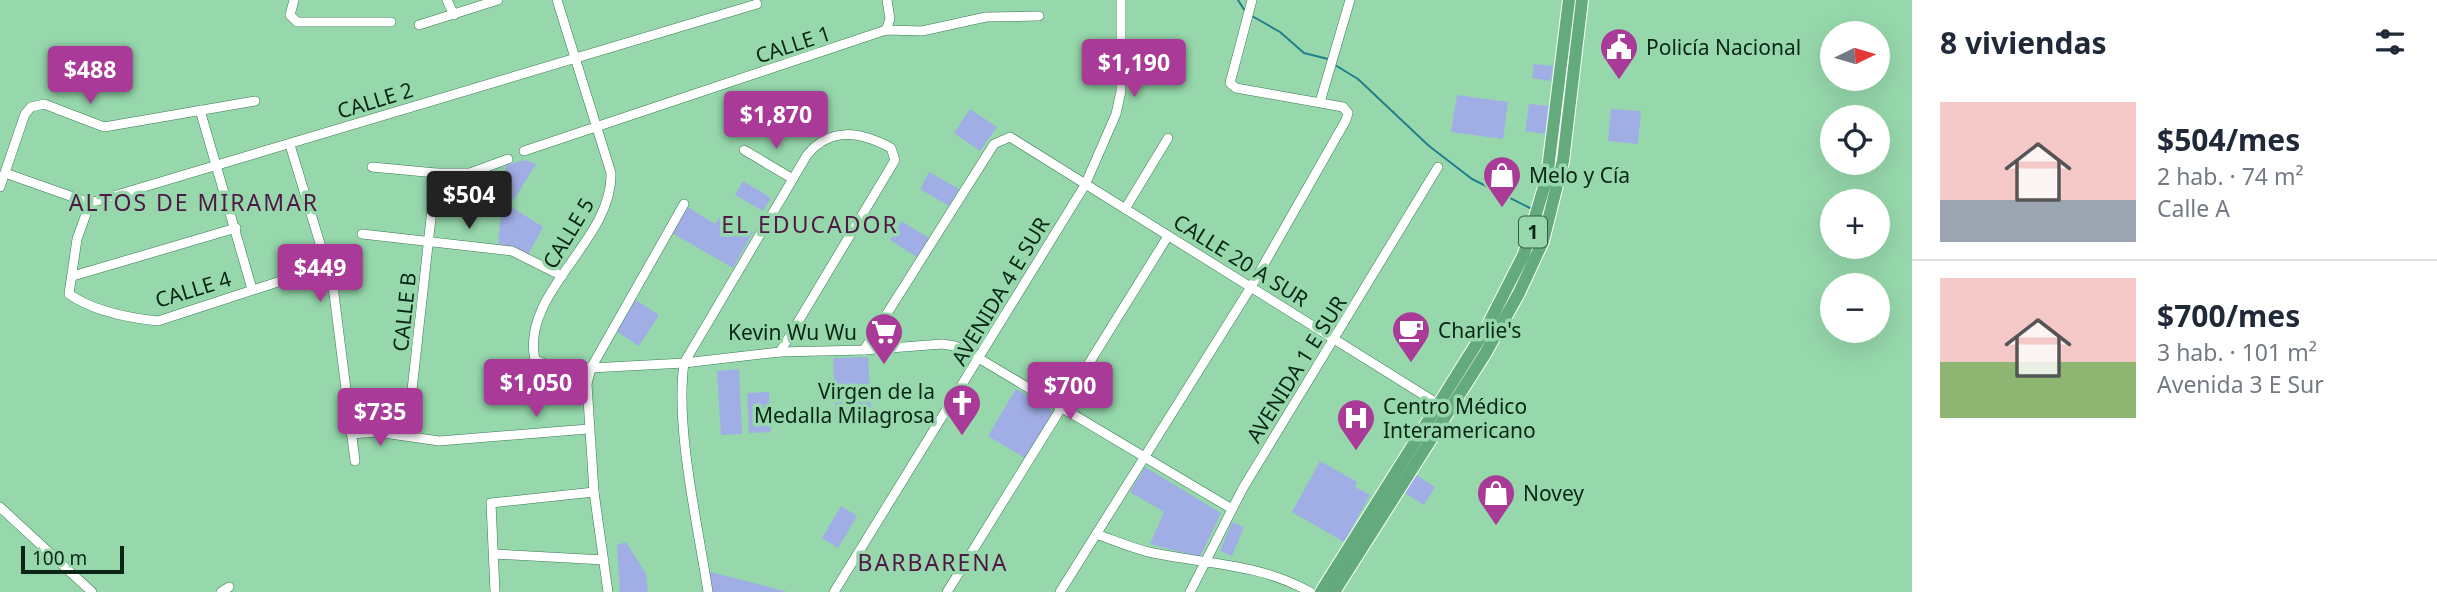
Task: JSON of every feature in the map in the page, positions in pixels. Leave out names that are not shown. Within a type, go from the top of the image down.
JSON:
[{"type":"highway","name":"1","points":[[1334,592],[1487,327],[1519,264],[1536,222],[1551,153],[1569,0]]},
{"type":"highway","name":"1","points":[[1321,592],[1519,293],[1552,212],[1563,161],[1582,0]]},
{"type":"street","points":[[294,0],[290,15],[297,22],[391,22]]},
{"type":"street","points":[[447,0],[454,15]]},
{"type":"street","points":[[419,25],[498,0]]},
{"type":"street","name":"CALLE 5","points":[[557,0],[611,173],[610,194],[602,216],[538,318],[531,343],[535,360],[550,366],[592,368]]},
{"type":"street","points":[[886,30],[890,19],[887,0]]},
{"type":"street","name":"AVENIDA 4 E SUR","points":[[834,592],[1085,185],[1116,114],[1121,91],[1121,0]]},
{"type":"street","points":[[1060,592],[1251,287],[1348,113],[1343,107],[1236,88],[1230,83],[1252,0]]},
{"type":"street","points":[[1320,102],[1350,0]]},
{"type":"street","name":"CALLE 2","points":[[90,203],[218,167],[576,56],[758,4]]},
{"type":"street","name":"CALLE 1","points":[[524,151],[886,30],[922,31],[986,17],[1039,16]]},
{"type":"street","points":[[0,187],[26,114],[37,105],[44,104],[104,127],[255,101]]},
{"type":"street","points":[[200,110],[252,289]]},
{"type":"street","points":[[708,592],[689,469],[682,380],[684,363],[807,155],[827,138],[858,134],[891,148],[895,153],[895,160],[780,352]]},
{"type":"street","name":"CALLE 20 A SUR","points":[[864,350],[994,144],[1004,138],[1016,139],[1085,185],[1443,407]]},
{"type":"street","points":[[1125,209],[1168,138]]},
{"type":"street","points":[[290,145],[333,286],[355,461]]},
{"type":"street","points":[[744,150],[793,178]]},
{"type":"street","points":[[372,167],[470,173],[508,159]]},
{"type":"street","name":"AVENIDA 1 E SUR","points":[[1190,592],[1232,509],[1438,167]]},
{"type":"street","points":[[5,173],[90,203],[77,239],[74,276],[236,228]]},
{"type":"street","name":"CALLE B","points":[[407,435],[436,173]]},
{"type":"street","points":[[608,592],[594,492],[587,384],[592,368],[684,204]]},
{"type":"street","points":[[362,233],[512,251],[562,276]]},
{"type":"street","points":[[947,592],[1168,236]]},
{"type":"street","name":"CALLE 4","points":[[74,276],[69,294],[89,304],[136,318],[158,321],[327,266]]},
{"type":"street","points":[[592,368],[684,363],[780,352],[949,344],[980,359],[1232,509]]},
{"type":"street","points":[[352,434],[407,435],[439,441],[588,429]]},
{"type":"street","points":[[495,592],[491,503],[594,492]]},
{"type":"street","points":[[0,507],[92,592]]},
{"type":"street","points":[[1096,534],[1149,552],[1256,568],[1284,577],[1310,592]]},
{"type":"street","points":[[494,554],[604,560]]},
{"type":"shaded area","points":[[1534,64],[1553,66],[1551,81],[1532,78]]},
{"type":"shaded area","points":[[1457,95],[1508,102],[1503,139],[1451,132]]},
{"type":"shaded area","points":[[1529,104],[1549,106],[1545,134],[1525,131]]},
{"type":"shaded area","points":[[970,109],[997,127],[980,151],[954,133]]},
{"type":"shaded area","points":[[1611,109],[1641,111],[1638,144],[1608,141]]},
{"type":"shaded area","points":[[525,160],[536,164],[510,206],[543,227],[528,255],[498,243],[506,165]]},
{"type":"shaded area","points":[[929,172],[959,189],[949,206],[920,189]]},
{"type":"shaded area","points":[[743,181],[771,198],[763,211],[735,195]]},
{"type":"shaded area","name":"EL EDUCADOR","points":[[686,206],[715,224],[722,214],[753,232],[733,268],[672,233]]},
{"type":"shaded area","points":[[901,221],[929,238],[917,257],[890,240]]},
{"type":"shaded area","points":[[636,300],[659,315],[639,346],[616,331]]},
{"type":"shaded area","points":[[868,357],[872,421],[836,423],[833,358]]},
{"type":"shaded area","points":[[739,369],[742,434],[721,435],[717,371]]},
{"type":"shaded area","points":[[1016,389],[1053,411],[1025,458],[988,436]]},
{"type":"shaded area","points":[[769,392],[771,432],[749,433],[747,393]]},
{"type":"shaded area","points":[[1320,461],[1357,482],[1355,487],[1370,495],[1344,542],[1292,512]]},
{"type":"shaded area","points":[[1145,467],[1221,513],[1200,557],[1150,544],[1164,512],[1130,492]]},
{"type":"shaded area","points":[[1416,475],[1435,487],[1424,505],[1405,493]]},
{"type":"shaded area","points":[[841,506],[857,516],[838,548],[822,538]]},
{"type":"shaded area","points":[[1232,522],[1244,527],[1232,556],[1220,551]]},
{"type":"shaded area","points":[[626,542],[646,574],[648,592],[620,592],[617,545]]},
{"type":"shaded area","points":[[707,571],[788,592],[711,592]]},
{"type":"waterway","points":[[1238,0],[1245,11]]},
{"type":"waterway","points":[[1252,16],[1280,32],[1304,53],[1328,59]]},
{"type":"waterway","points":[[1335,65],[1358,79],[1429,146],[1472,179],[1530,208]]},
{"type":"place","name":"Policía Nacional","points":[[1619,81]]},
{"type":"place","name":"Melo y Cía","points":[[1502,209]]},
{"type":"place","name":"Charlie's","points":[[1411,364]]},
{"type":"place","name":"Kevin Wu Wu","points":[[884,366]]},
{"type":"place","name":"Virgen de la Medalla Milagrosa","points":[[962,437]]},
{"type":"place","name":"Centro Médico Interamericano","points":[[1356,452]]},
{"type":"place","name":"Novey","points":[[1496,527]]},
{"type":"district","name":"ALTOS DE MIRAMAR","points":[[194,202]]},
{"type":"district","name":"EL EDUCADOR","points":[[810,224]]},
{"type":"district","name":"BARBARENA","points":[[933,562]]}]
